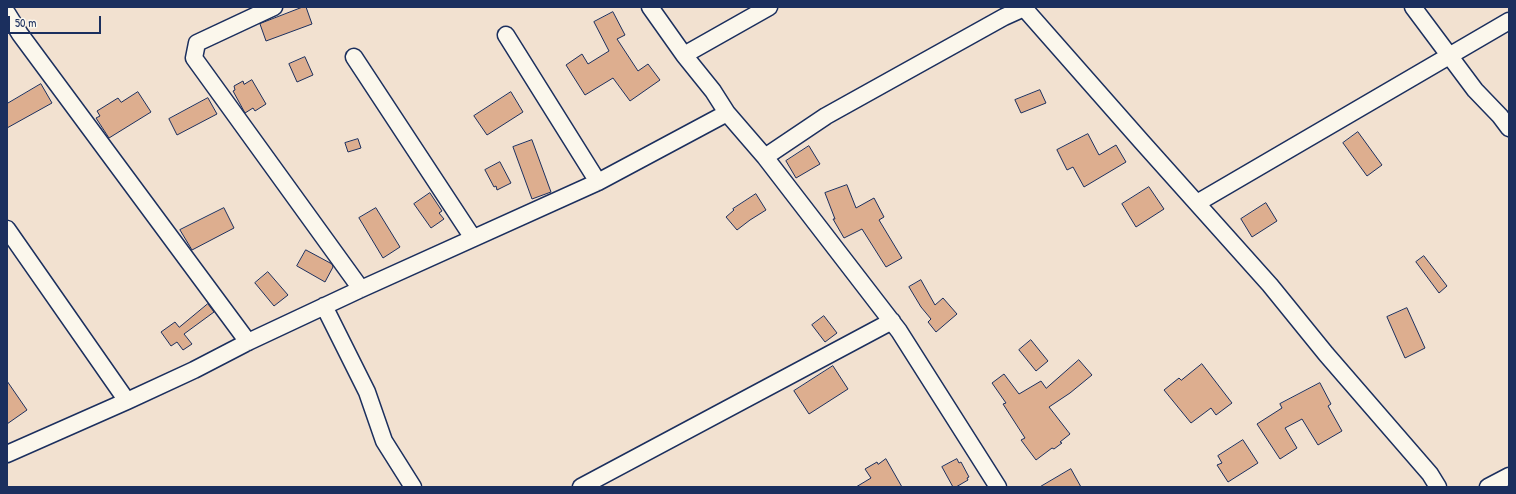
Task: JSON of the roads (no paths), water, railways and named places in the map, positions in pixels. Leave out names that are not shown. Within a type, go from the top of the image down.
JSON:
[{"type":"street","points":[[274,7],[197,43],[194,58],[361,289]]},
{"type":"street","points":[[650,7],[684,55],[714,91],[727,113],[766,157],[892,321],[998,487]]},
{"type":"street","points":[[684,55],[769,7]]},
{"type":"street","points":[[1413,7],[1475,90],[1500,116],[1509,128]]},
{"type":"street","points":[[766,157],[826,116],[1004,17],[1024,8],[1270,285],[1430,474],[1438,487]]},
{"type":"street","points":[[7,14],[25,41],[248,342]]},
{"type":"street","points":[[1197,203],[1509,21]]},
{"type":"street","points":[[506,35],[598,182]]},
{"type":"street","points":[[354,57],[473,238]]},
{"type":"street","points":[[7,454],[127,401],[324,306],[598,182],[727,113]]},
{"type":"street","points":[[7,229],[127,401]]},
{"type":"street","points":[[324,306],[367,392],[384,441],[413,487]]},
{"type":"street","points":[[581,487],[892,321]]},
{"type":"street","points":[[1488,487],[1509,476]]}]
